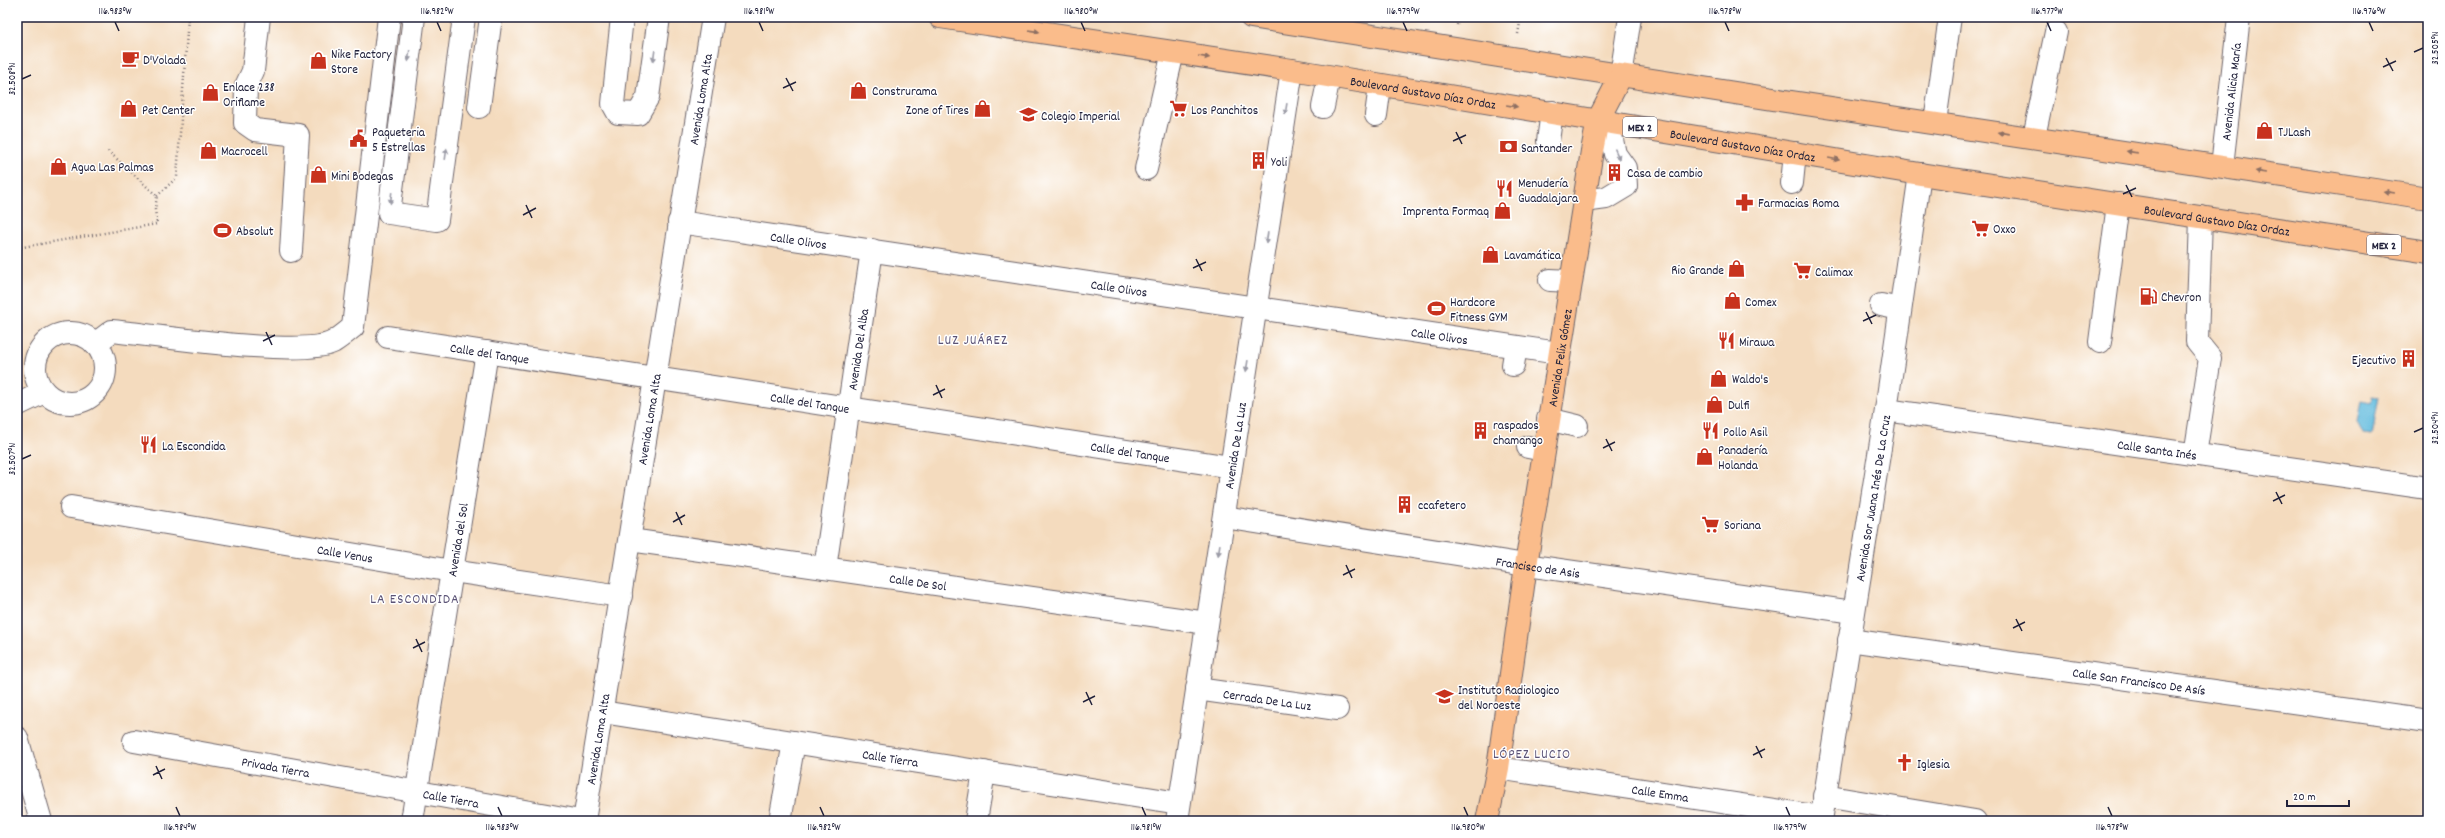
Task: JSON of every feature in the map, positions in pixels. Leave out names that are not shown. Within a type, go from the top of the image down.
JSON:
[{"type":"main road","name":"Boulevard Gustavo Díaz Ordaz","points":[[940,17],[1292,70],[1380,86],[1552,112],[1920,174],[2428,252]]},
{"type":"main road","points":[[1251,17],[1621,76],[1935,122],[2428,198]]},
{"type":"main road","name":"Avenida Felix Gómez","points":[[1487,821],[1498,768],[1526,565],[1536,448],[1548,419],[1584,201],[1603,121],[1621,76]]},
{"type":"street","points":[[259,17],[253,71],[246,86],[244,118],[245,123],[254,130],[298,135],[291,251]]},
{"type":"street","points":[[95,344],[112,331],[267,346],[309,347],[333,342],[353,327],[389,17]]},
{"type":"street","points":[[414,17],[389,213],[437,220],[464,17]]},
{"type":"street","points":[[479,107],[491,17]]},
{"type":"street","points":[[622,17],[613,104],[618,113],[638,114],[648,97],[659,17]]},
{"type":"street","name":"Avenida Loma Alta","points":[[584,821],[630,540],[679,222],[678,190],[713,17]]},
{"type":"street","name":"Avenida Felix Gómez","points":[[1621,76],[1630,17]]},
{"type":"street","points":[[1935,122],[1950,17]]},
{"type":"street","name":"Avenida Alicia María","points":[[2222,166],[2239,17]]},
{"type":"street","points":[[2034,137],[2056,32]]},
{"type":"street","points":[[1146,169],[1173,52]]},
{"type":"street","name":"Avenida De La Luz","points":[[1178,812],[1292,70]]},
{"type":"street","points":[[1323,107],[1329,77]]},
{"type":"street","points":[[1376,115],[1380,86]]},
{"type":"street","points":[[1548,141],[1552,112]]},
{"type":"street","points":[[1584,201],[1606,198],[1626,186],[1625,168],[1616,154],[1603,121]]},
{"type":"street","points":[[1792,183],[1795,153]]},
{"type":"street","name":"Avenida Sor Juana Inés De La Cruz","points":[[1822,811],[1886,410],[1891,307],[1920,174]]},
{"type":"street","points":[[2100,342],[2118,204]]},
{"type":"street","points":[[2195,454],[2210,358],[2197,342],[2201,217]]},
{"type":"street","name":"Calle Olivos","points":[[679,222],[1256,308],[1515,356],[1559,353]]},
{"type":"street","name":"Avenida Del Alba","points":[[825,568],[872,250]]},
{"type":"street","points":[[1550,280],[1571,281]]},
{"type":"street","points":[[69,332],[80,334],[95,344],[104,359],[105,371],[102,383],[95,393],[86,400],[63,403],[52,399],[44,392],[37,383],[34,372],[35,360],[46,341],[57,335],[69,332]]},
{"type":"street","name":"Calle del Tanque","points":[[388,337],[1231,466]]},
{"type":"street","name":"Avenida del Sol","points":[[412,821],[487,352]]},
{"type":"street","points":[[17,405],[44,392]]},
{"type":"street","name":"Calle Santa Inés","points":[[1886,410],[2428,488]]},
{"type":"street","points":[[1548,419],[1577,426]]},
{"type":"street","name":"Calle Venus","points":[[71,506],[452,571],[621,596]]},
{"type":"street","name":"Francisco de Asis","points":[[1224,517],[1526,565],[1853,612]]},
{"type":"street","name":"Calle De Sol","points":[[630,540],[1207,623]]},
{"type":"street","name":"Calle San Francisco De Asís","points":[[1849,640],[2428,721]]},
{"type":"street","name":"Cerrada De La Luz","points":[[1197,689],[1337,709]]},
{"type":"street","name":"Calle Tierra","points":[[602,712],[984,772],[1178,812]]},
{"type":"street","points":[[17,738],[41,821]]},
{"type":"street","name":"Privada Tierra","points":[[134,741],[417,793]]},
{"type":"street","points":[[780,821],[794,742]]},
{"type":"street","name":"Calle Emma","points":[[1498,768],[1822,811],[1975,821]]},
{"type":"street","points":[[976,821],[984,772]]},
{"type":"street","name":"Calle Tierra","points":[[417,793],[580,821]]},
{"type":"path","points":[[17,248],[157,224],[155,210],[157,196],[177,177],[188,17]]},
{"type":"path","points":[[1457,25],[1458,17]]},
{"type":"path","points":[[1518,34],[1521,17]]},
{"type":"path","points":[[107,150],[157,196]]},
{"type":"water","points":[[2372,396],[2379,397],[2372,436],[2363,435],[2357,423],[2361,400],[2371,402]]},
{"type":"place","name":"D'Volada","points":[[130,59]]},
{"type":"place","name":"Nike Factory Store","points":[[318,60]]},
{"type":"place","name":"Construrama","points":[[859,90]]},
{"type":"place","name":"Enlace 238 Oriflame","points":[[210,93]]},
{"type":"place","name":"Pet Center","points":[[129,109]]},
{"type":"place","name":"Zone of Tires","points":[[982,109]]},
{"type":"place","name":"Los Panchitos","points":[[1178,109]]},
{"type":"place","name":"Colegio Imperial","points":[[1028,115]]},
{"type":"place","name":"TJLash","points":[[2265,131]]},
{"type":"place","name":"Paqueteria 5 Estrellas","points":[[359,138]]},
{"type":"place","name":"Santander","points":[[1508,147]]},
{"type":"place","name":"Macrocell","points":[[208,150]]},
{"type":"place","name":"Yoli","points":[[1258,161]]},
{"type":"place","name":"Agua Las Palmas","points":[[58,166]]},
{"type":"place","name":"Casa de cambio","points":[[1614,172]]},
{"type":"place","name":"Mini Bodegas","points":[[318,175]]},
{"type":"place","name":"Menudería Guadalajara","points":[[1505,189]]},
{"type":"place","name":"Farmacias Roma","points":[[1745,202]]},
{"type":"place","name":"Imprenta Formaq","points":[[1502,210]]},
{"type":"place","name":"Oxxo","points":[[1980,228]]},
{"type":"place","name":"Absolut","points":[[223,230]]},
{"type":"place","name":"Lavamática","points":[[1491,254]]},
{"type":"place","name":"Rio Grande","points":[[1737,269]]},
{"type":"place","name":"Calimax","points":[[1802,271]]},
{"type":"place","name":"Chevron","points":[[2148,296]]},
{"type":"place","name":"Comex","points":[[1732,301]]},
{"type":"place","name":"Hardcore Fitness GYM","points":[[1437,308]]},
{"type":"place","name":"Mirawa","points":[[1726,341]]},
{"type":"place","name":"Ejecutivo","points":[[2409,359]]},
{"type":"place","name":"Waldo's","points":[[1719,378]]},
{"type":"place","name":"Dulfi","points":[[1715,404]]},
{"type":"place","name":"raspados chamango","points":[[1480,431]]},
{"type":"place","name":"Pollo Asil","points":[[1710,431]]},
{"type":"place","name":"La Escondida","points":[[149,445]]},
{"type":"place","name":"Panadería Holanda","points":[[1705,456]]},
{"type":"place","name":"ccafetero","points":[[1405,504]]},
{"type":"place","name":"Soriana","points":[[1711,524]]},
{"type":"place","name":"Instituto Radiologico del Noroeste","points":[[1445,696]]},
{"type":"place","name":"Iglesia","points":[[1904,763]]},
{"type":"district","name":"LUZ JUÁREZ","points":[[973,339]]},
{"type":"district","name":"LA ESCONDIDA","points":[[415,598]]},
{"type":"district","name":"LÓPEZ LUCIO","points":[[1532,753]]}]
